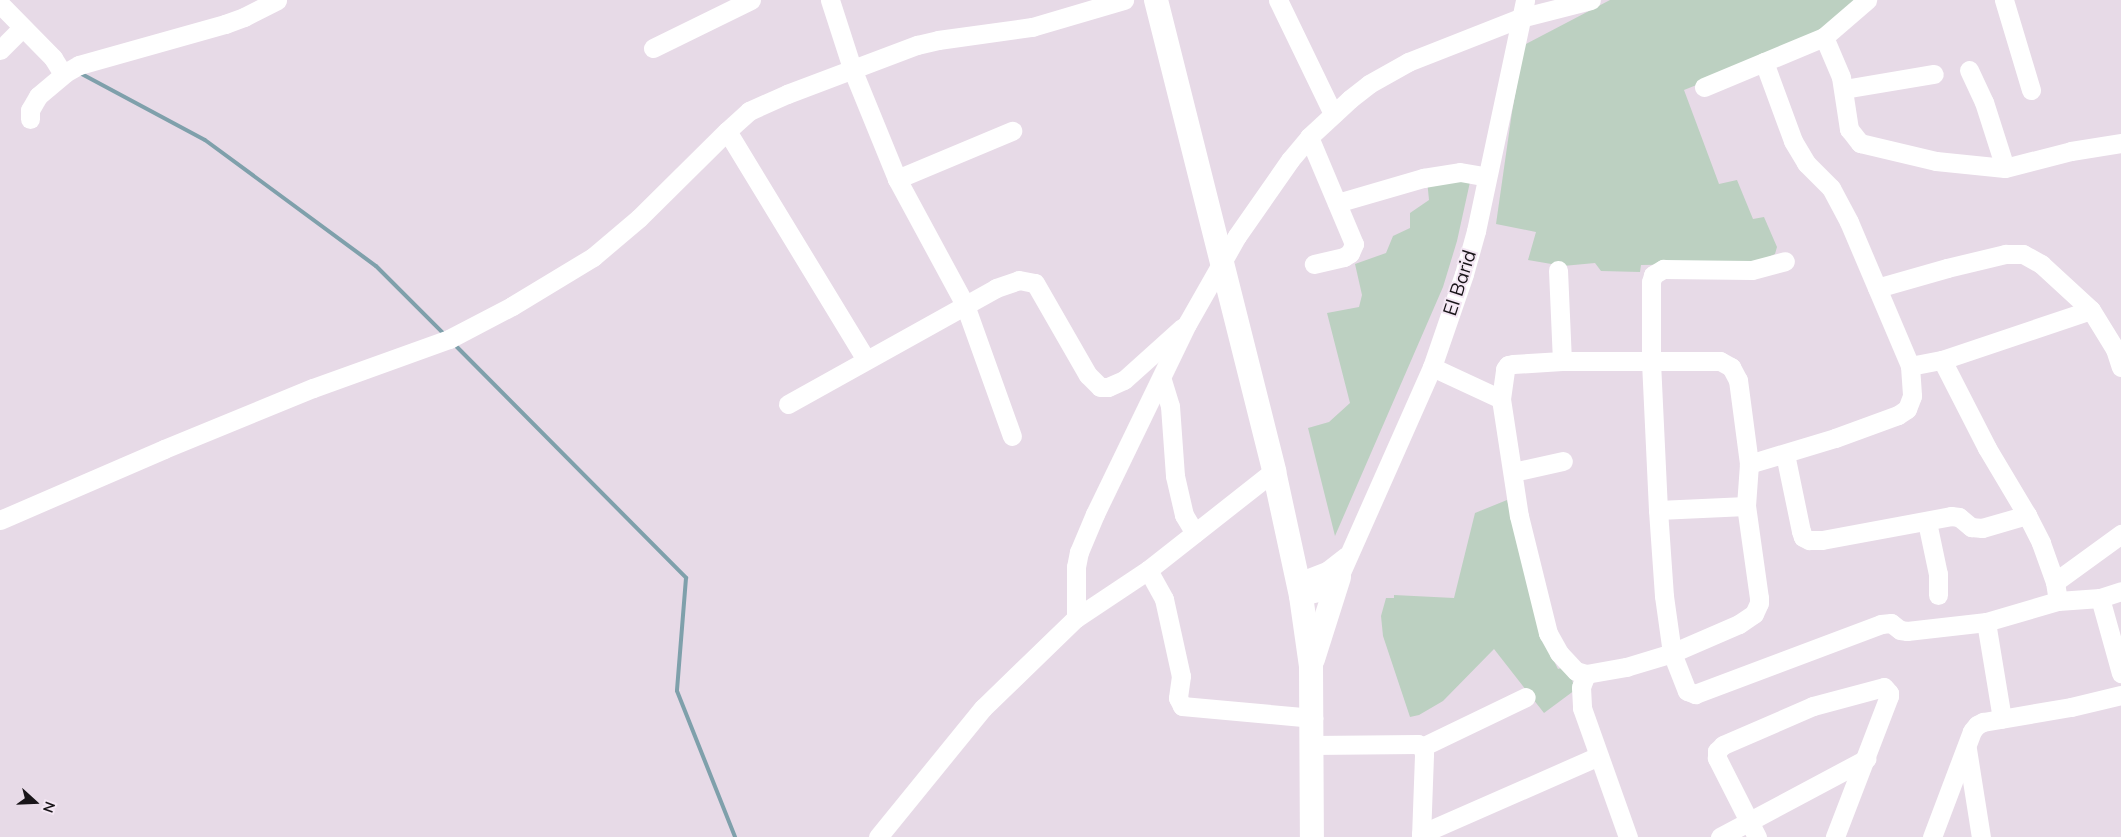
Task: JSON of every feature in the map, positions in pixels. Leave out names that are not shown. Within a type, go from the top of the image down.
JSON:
[{"type":"main road","points":[[1156,0],[1274,471],[1299,589],[1310,666],[1313,718],[1312,837]]},
{"type":"main road","points":[[1310,666],[1340,577]]},
{"type":"street","points":[[30,119],[34,101],[69,71],[225,24],[244,17],[277,0]]},
{"type":"street","points":[[653,48],[750,0]]},
{"type":"street","points":[[830,0],[853,70],[897,179],[965,304],[1012,436]]},
{"type":"street","points":[[0,520],[155,453],[313,388],[449,339],[512,306],[593,257],[640,218],[749,111],[787,94],[853,70],[900,50],[931,42],[1032,27],[1124,0]]},
{"type":"street","points":[[1278,0],[1333,114]]},
{"type":"street","name":"El Barid","points":[[1340,577],[1432,367],[1464,274],[1488,177],[1525,0]]},
{"type":"street","points":[[1076,618],[1076,567],[1079,552],[1095,514],[1162,380],[1187,324],[1222,263],[1290,160],[1309,137],[1369,84],[1408,62],[1520,18],[1590,0]]},
{"type":"street","points":[[1704,87],[1824,37],[1867,0]]},
{"type":"street","points":[[2004,0],[2031,90]]},
{"type":"street","points":[[0,4],[22,28],[69,71]]},
{"type":"street","points":[[0,50],[22,28]]},
{"type":"street","points":[[1824,37],[1838,66],[1844,89],[1849,129],[1860,143],[1936,161],[2005,168],[2071,151],[2121,143]]},
{"type":"street","points":[[1748,464],[1785,454],[1898,415],[1911,403],[1913,389],[1910,366],[1849,222],[1831,188],[1806,163],[1793,141],[1764,62]]},
{"type":"street","points":[[1969,70],[1984,102],[2005,168]]},
{"type":"street","points":[[1844,89],[1934,74]]},
{"type":"street","points":[[727,131],[866,360]]},
{"type":"street","points":[[897,179],[1012,131]]},
{"type":"street","points":[[1309,137],[1353,237],[1354,247],[1344,257],[1314,264]]},
{"type":"street","points":[[1337,203],[1424,178],[1460,172],[1488,177]]},
{"type":"street","points":[[1877,288],[1946,268],[2017,252],[2041,264],[2091,310],[2115,349],[2121,367]]},
{"type":"street","points":[[1785,261],[1752,270],[1663,269],[1655,272],[1651,282],[1651,361],[1664,596],[1672,653],[1687,691],[1695,694],[1881,624],[1891,623],[1900,630],[1907,632],[1986,622],[2058,601],[2100,598],[2121,591]]},
{"type":"street","points":[[1558,270],[1562,361]]},
{"type":"street","points":[[788,404],[965,304],[996,288],[1019,280],[1035,284],[1088,375],[1096,384],[1104,388],[1124,380],[1187,324]]},
{"type":"street","points":[[1910,366],[1942,360],[2091,310]]},
{"type":"street","points":[[1942,360],[1986,448],[2027,515],[2041,543],[2055,582],[2058,601]]},
{"type":"street","points":[[1562,361],[1720,361],[1731,367],[1738,380],[1748,464],[1746,506],[1759,598],[1758,607],[1754,614],[1739,624],[1672,653],[1626,667],[1586,674],[1571,666],[1559,653],[1548,633],[1519,516],[1501,399],[1505,369],[1508,365],[1562,361]]},
{"type":"street","points":[[1432,367],[1501,399]]},
{"type":"street","points":[[1162,380],[1170,406],[1175,476],[1184,515],[1195,533]]},
{"type":"street","points":[[1785,454],[1801,531],[1806,539],[1822,540],[1956,516],[1971,527],[1982,528],[2027,515]]},
{"type":"street","points":[[1512,472],[1563,461]]},
{"type":"street","points":[[878,837],[983,708],[1076,618],[1148,570],[1274,471]]},
{"type":"street","points":[[1658,510],[1746,506]]},
{"type":"street","points":[[1927,522],[1938,574],[1938,595]]},
{"type":"street","points":[[2055,582],[2121,534]]},
{"type":"street","points":[[1299,589],[1327,571],[1351,551]]},
{"type":"street","points":[[1148,570],[1164,599],[1181,676],[1178,698],[1182,706],[1313,718]]},
{"type":"street","points":[[1299,589],[1322,591],[1340,577]]},
{"type":"street","points":[[2100,598],[2121,673]]},
{"type":"street","points":[[1986,622],[2002,719]]},
{"type":"street","points":[[1586,674],[1580,687],[1580,703],[1628,837]]},
{"type":"street","points":[[1754,829],[1716,758],[1717,751],[1723,745],[1813,706],[1884,687],[1889,696],[1835,837]]},
{"type":"street","points":[[1932,837],[1977,725],[1983,722],[2071,707],[2121,695]]},
{"type":"street","points":[[1422,747],[1526,697]]},
{"type":"street","points":[[1312,745],[1418,744],[1422,747],[1424,754],[1421,836],[1599,756]]},
{"type":"street","points":[[1967,747],[1981,837]]},
{"type":"street","points":[[1720,837],[1754,829],[1866,759]]},
{"type":"green space","points":[[1610,0],[1857,0],[1807,41],[1684,90],[1719,184],[1737,180],[1753,219],[1764,217],[1777,247],[1775,254],[1744,268],[1708,264],[1641,265],[1640,272],[1601,271],[1595,263],[1563,266],[1528,260],[1536,232],[1496,224],[1512,112],[1524,45]]},
{"type":"green space","points":[[1427,180],[1470,182],[1457,241],[1443,287],[1335,536],[1308,428],[1329,422],[1350,403],[1327,313],[1359,307],[1362,295],[1355,264],[1386,253],[1393,236],[1410,228],[1410,213],[1429,200]]},
{"type":"green space","points":[[1507,500],[1545,643],[1558,669],[1568,666],[1575,690],[1544,713],[1494,649],[1443,701],[1419,715],[1410,717],[1383,636],[1381,616],[1386,598],[1394,598],[1394,595],[1454,598],[1475,513]]},
{"type":"waterway","points":[[78,72],[205,140],[376,266],[444,334]]},
{"type":"waterway","points":[[453,343],[686,578],[677,691],[735,837]]}]
